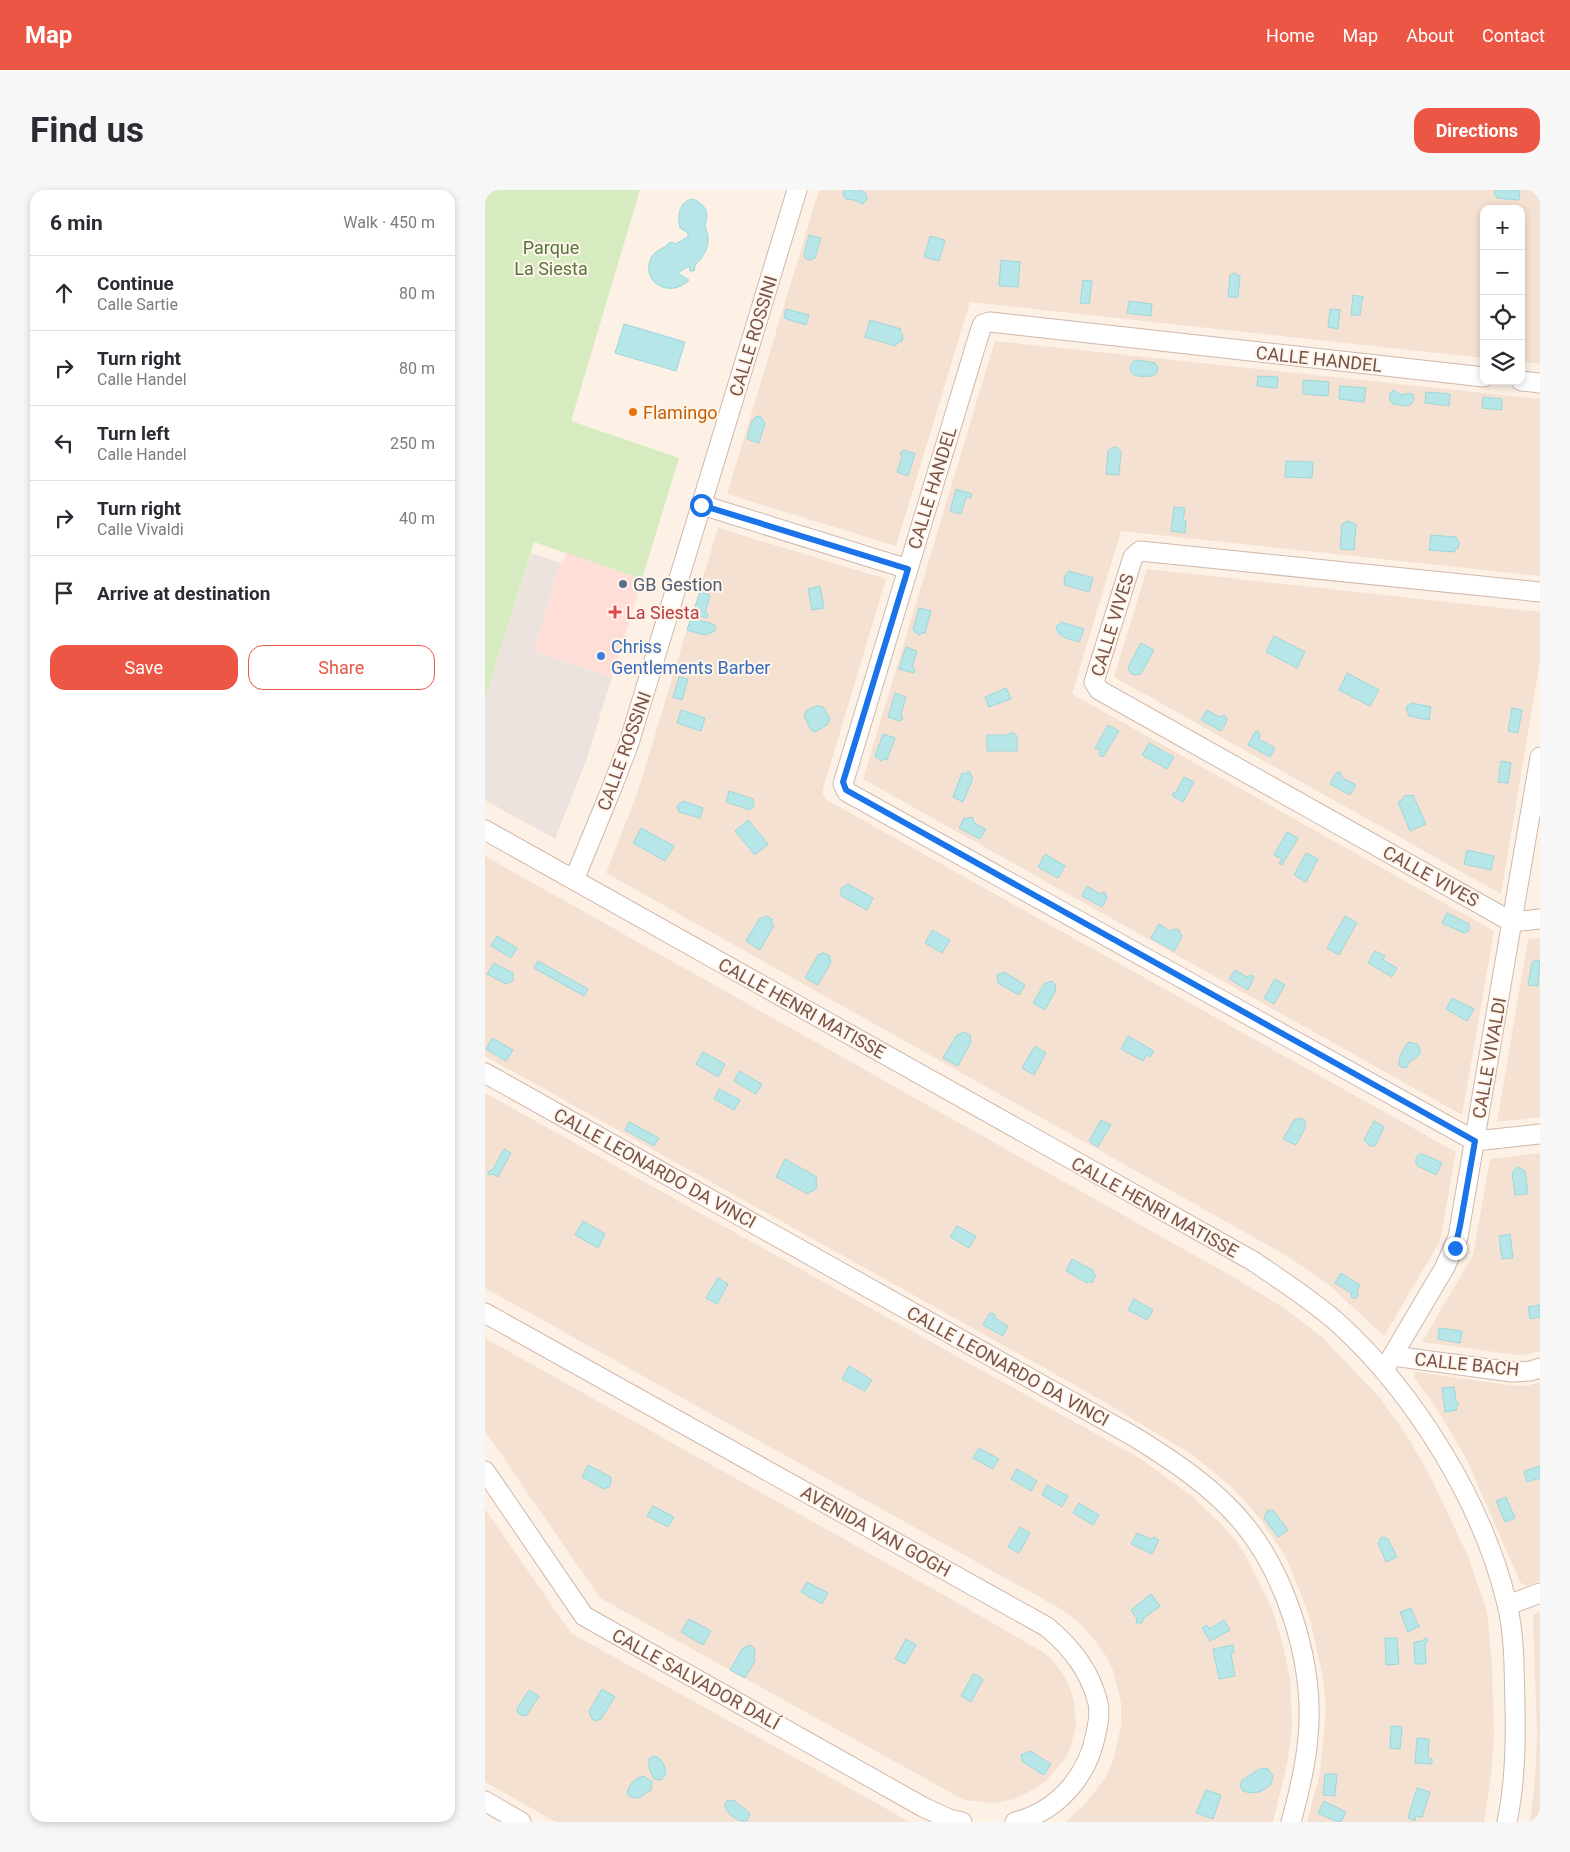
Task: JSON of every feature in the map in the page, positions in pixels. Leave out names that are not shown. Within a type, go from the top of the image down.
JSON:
[{"type":"street","name":"CALLE ROSSINI","points":[[574,880],[629,743],[797,190]]},
{"type":"street","name":"CALLE HANDEL","points":[[1475,1141],[846,790],[843,782],[981,328],[987,322],[1480,377]]},
{"type":"street","points":[[1525,381],[1540,383]]},
{"type":"street","points":[[701,505],[908,569]]},
{"type":"street","name":"CALLE VIVES","points":[[1512,922],[1099,690],[1095,682],[1133,557],[1140,551],[1540,592]]},
{"type":"street","name":"CALLE VIVALDI","points":[[1388,1363],[1455,1248],[1540,757]]},
{"type":"street","name":"CALLE HENRI MATISSE","points":[[485,830],[1253,1261],[1294,1289],[1388,1363],[1409,1401],[1457,1478],[1484,1537],[1508,1605],[1513,1645],[1516,1744],[1511,1801],[1507,1822]]},
{"type":"street","points":[[1512,922],[1540,919]]},
{"type":"street","name":"CALLE LEONARDO DA VINCI","points":[[485,1073],[1133,1436],[1175,1462],[1213,1493],[1243,1523],[1264,1554],[1282,1591],[1298,1636],[1308,1688],[1309,1721],[1304,1772],[1291,1822]]},
{"type":"street","points":[[1475,1141],[1540,1134]]},
{"type":"street","name":"AVENIDA VAN GOGH","points":[[485,1313],[1041,1623],[1065,1642],[1080,1661],[1091,1682],[1098,1704],[1098,1725],[1094,1746],[1079,1777],[1061,1798],[1044,1810],[1015,1822]]},
{"type":"street","name":"CALLE BACH","points":[[1388,1363],[1512,1372],[1530,1371],[1540,1368]]},
{"type":"street","name":"CALLE SALVADOR DALÍ","points":[[485,1471],[584,1616],[923,1807],[949,1819],[962,1822]]},
{"type":"street","points":[[1508,1605],[1540,1593]]},
{"type":"street","points":[[485,1801],[521,1822]]},
{"type":"shaded area","points":[[819,190],[1540,190],[1540,364],[1525,362],[1525,205],[1480,205],[1480,358],[970,302],[896,546],[727,494]]},
{"type":"shaded area","points":[[995,341],[1540,399],[1540,576],[1121,531],[1072,694],[1494,931],[1462,1115],[863,779]]},
{"type":"shaded area","points":[[718,528],[886,579],[823,789],[823,795],[827,800],[1456,1152],[1440,1241],[1384,1336],[1328,1284],[1287,1256],[606,873],[637,794]]},
{"type":"shaded area","points":[[531,553],[560,563],[534,651],[612,677],[586,761],[555,839],[485,800],[485,699]]},
{"type":"shaded area","points":[[567,553],[642,579],[612,677],[534,651],[560,563],[563,563]]},
{"type":"shaded area","points":[[1147,569],[1540,612],[1540,661],[1501,894],[1114,677]]},
{"type":"shaded area","points":[[485,856],[1235,1278],[1284,1308],[1323,1338],[1381,1399],[1410,1441],[1431,1478],[1467,1554],[1487,1611],[1492,1664],[1494,1734],[1492,1767],[1484,1822],[1307,1822],[1320,1773],[1326,1710],[1323,1678],[1311,1623],[1286,1558],[1262,1521],[1233,1488],[1190,1453],[1080,1388],[485,1056]]},
{"type":"shaded area","points":[[1540,938],[1540,1117],[1497,1122],[1528,939]]},
{"type":"shaded area","points":[[485,1093],[1141,1459],[1192,1496],[1221,1524],[1246,1556],[1272,1608],[1284,1649],[1290,1679],[1292,1726],[1288,1760],[1273,1822],[1066,1822],[1085,1804],[1105,1778],[1114,1758],[1121,1726],[1121,1702],[1113,1670],[1104,1653],[1078,1622],[1059,1608],[485,1288]]},
{"type":"shaded area","points":[[1540,1153],[1540,1351],[1517,1355],[1422,1342],[1473,1255],[1490,1159]]},
{"type":"shaded area","points":[[485,1338],[1043,1652],[1063,1674],[1074,1702],[1076,1726],[1070,1749],[1064,1760],[1046,1781],[1015,1799],[992,1803],[964,1800],[600,1598],[485,1431]]},
{"type":"shaded area","points":[[1416,1372],[1516,1386],[1526,1386],[1540,1382],[1540,1581],[1525,1586],[1520,1582],[1466,1458],[1438,1411],[1414,1377]]},
{"type":"shaded area","points":[[485,1509],[571,1633],[910,1822],[556,1822],[485,1782]]},
{"type":"shaded area","points":[[1540,1612],[1540,1822],[1530,1822],[1535,1782],[1537,1734],[1533,1616]]},
{"type":"green space","name":"Parque La Siesta","points":[[485,190],[640,190],[571,421],[679,458],[642,579],[534,542],[485,699]]},
{"type":"water","points":[[844,190],[860,190],[866,194],[867,199],[863,204],[846,199],[843,195]]},
{"type":"water","points":[[1495,190],[1520,190],[1519,200],[1497,198],[1494,193]]},
{"type":"water","points":[[693,199],[699,202],[706,211],[705,225],[708,241],[706,249],[695,265],[694,271],[690,271],[689,266],[679,272],[679,274],[689,280],[682,286],[666,288],[659,286],[650,275],[651,258],[669,243],[675,244],[688,237],[688,233],[680,228],[679,214],[682,206],[688,200]]},
{"type":"water","points":[[809,235],[821,238],[815,258],[810,260],[805,258],[804,254]]},
{"type":"water","points":[[930,236],[945,240],[939,261],[924,257]]},
{"type":"water","points":[[1001,260],[1020,262],[1018,287],[999,286]]},
{"type":"water","points":[[1234,273],[1240,276],[1238,297],[1228,297],[1230,275]]},
{"type":"water","points":[[1083,280],[1092,281],[1089,304],[1080,303]]},
{"type":"water","points":[[1353,295],[1364,297],[1360,315],[1351,315]]},
{"type":"water","points":[[1129,301],[1152,304],[1151,316],[1127,313]]},
{"type":"water","points":[[786,309],[809,315],[806,325],[784,318]]},
{"type":"water","points":[[1330,309],[1340,310],[1338,329],[1328,327]]},
{"type":"water","points":[[870,320],[901,329],[902,341],[896,344],[896,346],[865,337]]},
{"type":"water","points":[[624,324],[685,342],[676,371],[615,353]]},
{"type":"water","points":[[1138,360],[1155,363],[1158,368],[1157,372],[1153,376],[1135,375],[1130,367],[1133,362]]},
{"type":"water","points":[[1258,376],[1278,377],[1277,388],[1257,386]]},
{"type":"water","points":[[1303,380],[1329,382],[1328,396],[1303,394]]},
{"type":"water","points":[[1340,386],[1366,388],[1364,402],[1339,399]]},
{"type":"water","points":[[1393,390],[1402,395],[1413,394],[1414,399],[1412,403],[1408,406],[1393,404],[1390,401],[1390,397]]},
{"type":"water","points":[[1426,392],[1450,394],[1449,406],[1425,403]]},
{"type":"water","points":[[1483,397],[1502,399],[1502,410],[1482,408]]},
{"type":"water","points":[[757,416],[761,417],[765,423],[759,443],[747,439],[752,421]]},
{"type":"water","points":[[1113,447],[1117,447],[1121,452],[1119,475],[1106,474],[1108,451]]},
{"type":"water","points":[[904,450],[915,454],[908,476],[897,472],[902,457],[900,453]]},
{"type":"water","points":[[1286,461],[1313,462],[1312,478],[1285,477]]},
{"type":"water","points":[[956,489],[972,494],[971,498],[966,497],[961,514],[950,511]]},
{"type":"water","points":[[1174,507],[1185,508],[1183,521],[1186,521],[1185,533],[1171,531]]},
{"type":"water","points":[[1349,521],[1356,525],[1354,550],[1340,549],[1342,524]]},
{"type":"water","points":[[1431,535],[1456,537],[1459,542],[1458,548],[1455,549],[1455,552],[1429,550]]},
{"type":"water","points":[[1069,571],[1093,578],[1089,592],[1065,585],[1064,577]]},
{"type":"water","points":[[820,586],[824,608],[812,610],[808,589]]},
{"type":"water","points":[[700,592],[710,595],[705,613],[708,614],[707,618],[693,614]]},
{"type":"water","points":[[919,608],[931,611],[925,633],[919,635],[913,630]]},
{"type":"water","points":[[691,618],[713,624],[716,627],[715,631],[705,635],[687,630]]},
{"type":"water","points":[[1061,622],[1084,629],[1079,642],[1059,634],[1056,627]]},
{"type":"water","points":[[1274,636],[1305,652],[1297,668],[1266,652]]},
{"type":"water","points":[[1141,643],[1154,650],[1141,674],[1131,674],[1128,667]]},
{"type":"water","points":[[906,647],[917,651],[912,667],[915,669],[914,673],[899,669]]},
{"type":"water","points":[[1347,673],[1379,690],[1370,706],[1339,690]]},
{"type":"water","points":[[679,677],[688,679],[682,700],[673,697]]},
{"type":"water","points":[[1006,688],[1011,699],[989,707],[985,697]]},
{"type":"water","points":[[895,693],[906,697],[901,714],[903,719],[900,721],[888,717]]},
{"type":"water","points":[[1412,703],[1431,707],[1429,720],[1409,716],[1406,708]]},
{"type":"water","points":[[816,706],[824,708],[830,719],[827,725],[815,732],[810,729],[804,715],[807,710]]},
{"type":"water","points":[[1512,708],[1522,710],[1518,733],[1508,731]]},
{"type":"water","points":[[681,710],[705,718],[701,731],[677,723]]},
{"type":"water","points":[[1207,710],[1219,717],[1224,715],[1226,717],[1226,723],[1221,731],[1201,720]]},
{"type":"water","points":[[1108,725],[1119,731],[1103,757],[1099,755],[1100,750],[1095,748]]},
{"type":"water","points":[[1258,731],[1259,739],[1275,748],[1270,757],[1248,745],[1255,732]]},
{"type":"water","points":[[1014,733],[1017,736],[1017,751],[987,751],[987,735],[1007,735]]},
{"type":"water","points":[[883,734],[895,738],[887,760],[881,761],[875,756]]},
{"type":"water","points":[[1149,743],[1174,757],[1167,769],[1142,755]]},
{"type":"water","points":[[1501,761],[1511,763],[1508,783],[1498,782]]},
{"type":"water","points":[[970,772],[973,778],[963,802],[953,797],[962,773],[965,774]]},
{"type":"water","points":[[1339,772],[1341,777],[1356,785],[1350,795],[1330,784],[1336,773]]},
{"type":"water","points":[[1184,777],[1194,782],[1183,802],[1172,794],[1176,792]]},
{"type":"water","points":[[729,791],[753,799],[754,806],[750,810],[726,802]]},
{"type":"water","points":[[1413,795],[1426,824],[1410,831],[1398,802],[1404,796]]},
{"type":"water","points":[[683,801],[703,808],[700,818],[679,812],[677,806]]},
{"type":"water","points":[[964,818],[973,818],[974,823],[986,829],[980,839],[959,828]]},
{"type":"water","points":[[748,820],[768,844],[755,855],[735,831]]},
{"type":"water","points":[[641,828],[674,846],[665,861],[633,843]]},
{"type":"water","points":[[1287,832],[1298,838],[1282,865],[1279,863],[1282,859],[1274,855]]},
{"type":"water","points":[[1467,850],[1494,856],[1491,870],[1464,864]]},
{"type":"water","points":[[1306,853],[1318,859],[1306,882],[1294,875]]},
{"type":"water","points":[[1045,854],[1065,866],[1058,878],[1038,867]]},
{"type":"water","points":[[848,884],[873,898],[867,910],[841,896],[841,888]]},
{"type":"water","points":[[1087,886],[1100,894],[1105,892],[1107,898],[1102,907],[1082,896]]},
{"type":"water","points":[[1447,913],[1469,924],[1469,931],[1464,933],[1442,923]]},
{"type":"water","points":[[766,916],[772,919],[772,924],[774,925],[760,950],[746,941],[760,918]]},
{"type":"water","points":[[1345,916],[1357,923],[1339,955],[1327,948]]},
{"type":"water","points":[[1159,924],[1170,931],[1179,930],[1182,937],[1174,951],[1151,938]]},
{"type":"water","points":[[932,930],[950,940],[942,953],[925,943]]},
{"type":"water","points":[[497,936],[517,948],[511,958],[491,946]]},
{"type":"water","points":[[1375,951],[1385,956],[1383,960],[1397,968],[1392,977],[1368,963]]},
{"type":"water","points":[[823,953],[829,955],[831,962],[818,985],[805,978],[818,955]]},
{"type":"water","points":[[1535,960],[1540,961],[1538,986],[1528,985],[1532,963]]},
{"type":"water","points":[[538,961],[588,989],[584,996],[534,968]]},
{"type":"water","points":[[494,963],[513,973],[513,981],[506,984],[487,974]]},
{"type":"water","points":[[1235,970],[1247,977],[1251,975],[1254,977],[1248,990],[1229,979]]},
{"type":"water","points":[[1004,972],[1025,985],[1019,995],[998,983],[997,975]]},
{"type":"water","points":[[1275,979],[1285,985],[1274,1004],[1264,998]]},
{"type":"water","points":[[1052,981],[1055,984],[1056,990],[1045,1010],[1033,1003],[1044,984]]},
{"type":"water","points":[[1452,998],[1474,1009],[1467,1021],[1446,1009]]},
{"type":"water","points":[[963,1032],[970,1035],[971,1042],[958,1066],[943,1058],[956,1036]]},
{"type":"water","points":[[1128,1036],[1154,1051],[1150,1057],[1147,1055],[1143,1061],[1121,1049]]},
{"type":"water","points":[[492,1038],[513,1050],[506,1061],[486,1049]]},
{"type":"water","points":[[1409,1042],[1417,1044],[1420,1052],[1418,1056],[1410,1061],[1407,1067],[1402,1068],[1399,1065],[1399,1059],[1403,1049]]},
{"type":"water","points":[[1035,1046],[1046,1053],[1034,1075],[1022,1068]]},
{"type":"water","points":[[703,1052],[725,1064],[718,1077],[696,1064]]},
{"type":"water","points":[[739,1071],[762,1084],[756,1094],[734,1081]]},
{"type":"water","points":[[719,1089],[740,1100],[734,1110],[714,1099]]},
{"type":"water","points":[[1301,1118],[1305,1121],[1305,1128],[1296,1145],[1283,1139],[1294,1120]]},
{"type":"water","points":[[1101,1120],[1111,1125],[1098,1147],[1089,1141]]},
{"type":"water","points":[[1374,1121],[1384,1127],[1375,1146],[1370,1146],[1364,1140]]},
{"type":"water","points":[[629,1122],[659,1138],[654,1146],[625,1130]]},
{"type":"water","points":[[504,1149],[511,1153],[498,1177],[493,1174],[488,1175],[488,1172],[493,1169]]},
{"type":"water","points":[[1423,1154],[1442,1163],[1436,1175],[1418,1166],[1416,1163],[1417,1156]]},
{"type":"water","points":[[785,1159],[817,1177],[817,1188],[808,1194],[776,1177]]},
{"type":"water","points":[[1518,1167],[1525,1171],[1528,1194],[1515,1195],[1512,1172]]},
{"type":"water","points":[[583,1221],[605,1234],[598,1248],[575,1235]]},
{"type":"water","points":[[957,1226],[976,1236],[969,1248],[950,1237]]},
{"type":"water","points":[[1510,1234],[1513,1258],[1502,1259],[1499,1236]]},
{"type":"water","points":[[1072,1259],[1094,1271],[1093,1274],[1096,1275],[1092,1283],[1088,1281],[1087,1283],[1066,1271]]},
{"type":"water","points":[[1341,1273],[1360,1285],[1356,1298],[1352,1298],[1351,1293],[1335,1283]]},
{"type":"water","points":[[718,1278],[728,1284],[717,1304],[706,1298]]},
{"type":"water","points":[[1134,1299],[1153,1310],[1147,1320],[1128,1310]]},
{"type":"water","points":[[1540,1305],[1540,1317],[1530,1319],[1528,1307]]},
{"type":"water","points":[[989,1314],[995,1315],[995,1318],[1008,1326],[1003,1336],[983,1325]]},
{"type":"water","points":[[1439,1328],[1462,1331],[1460,1343],[1438,1339]]},
{"type":"water","points":[[849,1366],[872,1380],[865,1391],[842,1379]]},
{"type":"water","points":[[1454,1387],[1456,1400],[1459,1403],[1456,1407],[1457,1410],[1445,1412],[1442,1388]]},
{"type":"water","points":[[979,1448],[999,1459],[993,1469],[973,1458]]},
{"type":"water","points":[[588,1465],[611,1477],[610,1486],[604,1489],[582,1477]]},
{"type":"water","points":[[1540,1466],[1540,1478],[1527,1482],[1524,1471]]},
{"type":"water","points":[[1017,1469],[1037,1481],[1031,1491],[1011,1479]]},
{"type":"water","points":[[1047,1485],[1068,1496],[1062,1507],[1042,1495]]},
{"type":"water","points":[[1506,1497],[1515,1518],[1505,1522],[1496,1501]]},
{"type":"water","points":[[1079,1503],[1099,1515],[1093,1525],[1073,1513]]},
{"type":"water","points":[[653,1506],[674,1517],[668,1527],[647,1516]]},
{"type":"water","points":[[1267,1511],[1274,1511],[1288,1530],[1278,1537],[1264,1518]]},
{"type":"water","points":[[1020,1527],[1030,1533],[1019,1553],[1008,1547]]},
{"type":"water","points":[[1137,1533],[1159,1540],[1152,1554],[1131,1544]]},
{"type":"water","points":[[1384,1537],[1388,1539],[1397,1557],[1386,1562],[1378,1543]]},
{"type":"water","points":[[807,1582],[828,1593],[822,1604],[801,1592]]},
{"type":"water","points":[[1151,1594],[1160,1606],[1143,1619],[1142,1623],[1136,1623],[1137,1619],[1131,1610]]},
{"type":"water","points":[[1411,1608],[1420,1626],[1408,1632],[1400,1612]]},
{"type":"water","points":[[689,1619],[711,1631],[703,1645],[681,1632]]},
{"type":"water","points":[[1224,1620],[1230,1630],[1210,1641],[1202,1628],[1207,1625],[1209,1629]]},
{"type":"water","points":[[1385,1638],[1397,1638],[1399,1664],[1386,1665]]},
{"type":"water","points":[[1425,1638],[1428,1640],[1425,1644],[1426,1664],[1415,1664],[1414,1642],[1422,1641]]},
{"type":"water","points":[[906,1639],[916,1645],[905,1664],[895,1659]]},
{"type":"water","points":[[750,1645],[755,1649],[755,1661],[745,1678],[730,1670],[742,1649]]},
{"type":"water","points":[[1233,1645],[1234,1652],[1231,1654],[1235,1676],[1219,1679],[1213,1649]]},
{"type":"water","points":[[973,1674],[978,1675],[983,1680],[971,1702],[961,1696]]},
{"type":"water","points":[[602,1689],[615,1697],[601,1719],[596,1721],[592,1719],[589,1711]]},
{"type":"water","points":[[529,1690],[539,1696],[527,1715],[523,1716],[518,1713],[517,1709]]},
{"type":"water","points":[[1391,1726],[1402,1727],[1400,1749],[1390,1748]]},
{"type":"water","points":[[1417,1738],[1429,1739],[1428,1758],[1432,1759],[1432,1764],[1415,1763]]},
{"type":"water","points":[[1030,1751],[1051,1764],[1044,1775],[1023,1762],[1021,1755]]},
{"type":"water","points":[[653,1756],[659,1758],[664,1765],[666,1774],[661,1780],[654,1779],[649,1768],[649,1759]]},
{"type":"water","points":[[1263,1768],[1268,1769],[1273,1776],[1271,1784],[1258,1792],[1243,1791],[1240,1786],[1242,1780]]},
{"type":"water","points":[[1325,1774],[1337,1774],[1335,1796],[1323,1795]]},
{"type":"water","points":[[644,1776],[652,1782],[651,1790],[638,1798],[630,1797],[627,1793],[631,1784]]},
{"type":"water","points":[[1417,1788],[1430,1792],[1422,1817],[1416,1816],[1415,1821],[1408,1818]]},
{"type":"water","points":[[1206,1790],[1221,1795],[1213,1819],[1196,1813]]},
{"type":"water","points":[[728,1800],[735,1801],[749,1812],[747,1821],[739,1820],[729,1813],[725,1807],[725,1803]]},
{"type":"water","points":[[1324,1801],[1346,1812],[1341,1822],[1318,1813]]},
{"type":"place","name":"Flamingo","points":[[633,412]]},
{"type":"place","name":"GB Gestion","points":[[623,584]]},
{"type":"place","name":"La Siesta","points":[[615,612]]},
{"type":"place","name":"Chriss Gentlements Barber","points":[[601,656]]},
{"type":"route","points":[[701,505],[908,569],[843,782],[846,790],[1475,1141],[1455,1248]]}]
